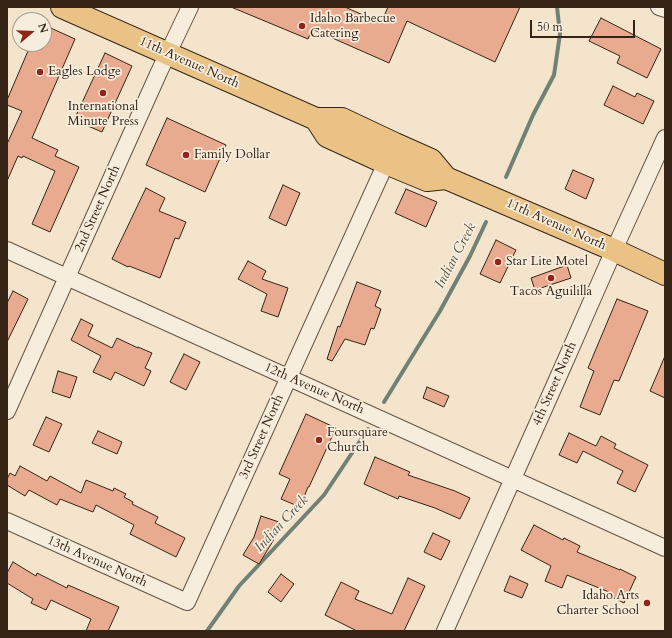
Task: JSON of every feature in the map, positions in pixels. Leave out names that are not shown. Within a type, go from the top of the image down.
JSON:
[{"type":"main road","name":"11th Avenue North","points":[[62,7],[316,119],[342,118],[431,160],[446,178],[614,250],[665,274]]},
{"type":"main road","name":"11th Avenue North","points":[[316,119],[327,136],[386,164],[427,180],[446,178]]},
{"type":"street","name":"2nd Street North","points":[[7,411],[190,7]]},
{"type":"street","points":[[659,7],[665,10]]},
{"type":"street","name":"4th Street North","points":[[445,631],[665,138]]},
{"type":"street","name":"3rd Street North","points":[[187,602],[386,164]]},
{"type":"street","name":"12th Avenue North","points":[[7,250],[665,548]]},
{"type":"street","name":"13th Avenue North","points":[[7,521],[187,602]]},
{"type":"building","points":[[231,7],[345,7],[381,23],[388,7],[520,7],[495,62],[407,21],[389,63],[312,29],[308,39]]},
{"type":"building","points":[[601,18],[661,49],[647,78],[617,63],[620,56],[589,41]]},
{"type":"building","points":[[52,29],[75,39],[32,138],[58,150],[55,156],[79,167],[50,232],[32,224],[55,171],[23,156],[22,158],[18,156],[7,181],[7,144],[22,111],[7,105],[7,100],[28,52],[52,52]]},
{"type":"building","name":"International Minute Press","points":[[105,53],[132,66],[102,132],[74,120]]},
{"type":"building","points":[[613,86],[635,97],[637,93],[654,101],[643,124],[604,105]]},
{"type":"building","name":"Family Dollar","points":[[167,118],[226,145],[205,192],[146,165]]},
{"type":"building","points":[[573,170],[594,179],[586,199],[565,189]]},
{"type":"building","points":[[283,185],[300,193],[286,226],[269,218]]},
{"type":"building","points":[[146,188],[165,198],[159,211],[186,222],[179,239],[175,238],[160,278],[129,266],[128,267],[112,259]]},
{"type":"building","points":[[406,189],[437,202],[426,227],[395,213]]},
{"type":"building","name":"Star Lite Motel","points":[[496,240],[516,250],[500,283],[480,274]]},
{"type":"building","points":[[248,261],[266,271],[262,279],[288,288],[278,317],[261,311],[267,294],[238,279]]},
{"type":"building","name":"Tacos Aguililla","points":[[567,265],[571,278],[535,290],[531,278]]},
{"type":"building","points":[[357,282],[381,291],[375,306],[381,309],[374,329],[371,328],[365,345],[345,339],[332,361],[327,359],[338,326],[340,327]]},
{"type":"building","points":[[13,291],[28,299],[7,342],[7,303]]},
{"type":"building","points":[[617,299],[648,311],[619,381],[614,380],[600,415],[580,407],[594,371],[588,368]]},
{"type":"building","points":[[81,319],[93,325],[88,336],[112,348],[117,338],[152,353],[145,368],[151,371],[144,386],[115,372],[111,380],[93,372],[101,356],[71,340]]},
{"type":"building","points":[[184,354],[200,362],[186,390],[170,382]]},
{"type":"building","points":[[665,356],[665,398],[650,391]]},
{"type":"building","points":[[58,371],[77,377],[70,398],[52,392]]},
{"type":"building","points":[[427,387],[449,396],[444,407],[423,398]]},
{"type":"building","points":[[306,414],[336,428],[300,507],[281,499],[290,479],[279,474]]},
{"type":"building","points":[[46,417],[62,424],[49,452],[33,445]]},
{"type":"building","points":[[98,431],[122,442],[117,454],[92,443]]},
{"type":"building","points":[[569,433],[596,446],[601,436],[616,444],[614,448],[648,465],[635,492],[617,483],[623,471],[583,451],[577,463],[559,455]]},
{"type":"building","points":[[375,457],[410,472],[408,475],[455,491],[470,498],[460,519],[435,508],[399,496],[398,499],[364,484]]},
{"type":"building","points":[[20,466],[47,481],[50,476],[81,493],[86,480],[113,491],[114,488],[126,494],[124,497],[133,502],[132,504],[158,517],[155,523],[185,538],[176,557],[130,534],[134,525],[96,505],[93,512],[60,499],[57,505],[29,490],[25,496],[7,485],[7,479],[10,473],[15,476]]},
{"type":"building","points":[[261,516],[279,522],[273,541],[259,564],[243,555],[254,537]]},
{"type":"building","points":[[534,525],[563,540],[564,538],[580,546],[577,552],[636,577],[624,603],[608,595],[609,592],[567,575],[562,588],[545,581],[551,566],[521,550]]},
{"type":"building","points":[[433,533],[450,541],[441,560],[424,552]]},
{"type":"building","points":[[13,562],[36,576],[37,573],[67,588],[68,585],[119,607],[108,631],[86,631],[91,619],[51,600],[46,610],[31,603],[33,599],[7,583],[7,573]]},
{"type":"building","points":[[281,574],[294,584],[281,602],[268,592]]},
{"type":"building","points":[[510,576],[528,584],[522,598],[504,591]]},
{"type":"building","points":[[408,578],[425,586],[404,631],[357,631],[325,615],[341,582],[359,591],[355,599],[392,614]]},
{"type":"waterway","name":"Indian Creek","points":[[506,177],[533,115],[554,75],[560,34],[557,7]]},
{"type":"waterway","name":"Indian Creek","points":[[384,402],[440,311],[470,256],[486,222]]},
{"type":"waterway","name":"Indian Creek","points":[[207,631],[239,586],[324,495],[368,429]]},
{"type":"place","name":"Idaho Barbecue Catering","points":[[302,26]]},
{"type":"place","name":"Eagles Lodge","points":[[40,72]]},
{"type":"place","name":"International Minute Press","points":[[103,93]]},
{"type":"place","name":"Family Dollar","points":[[186,155]]},
{"type":"place","name":"Star Lite Motel","points":[[498,262]]},
{"type":"place","name":"Tacos Aguililla","points":[[551,278]]},
{"type":"place","name":"Foursquare Church","points":[[319,440]]},
{"type":"place","name":"Idaho Arts Charter School","points":[[647,603]]}]
